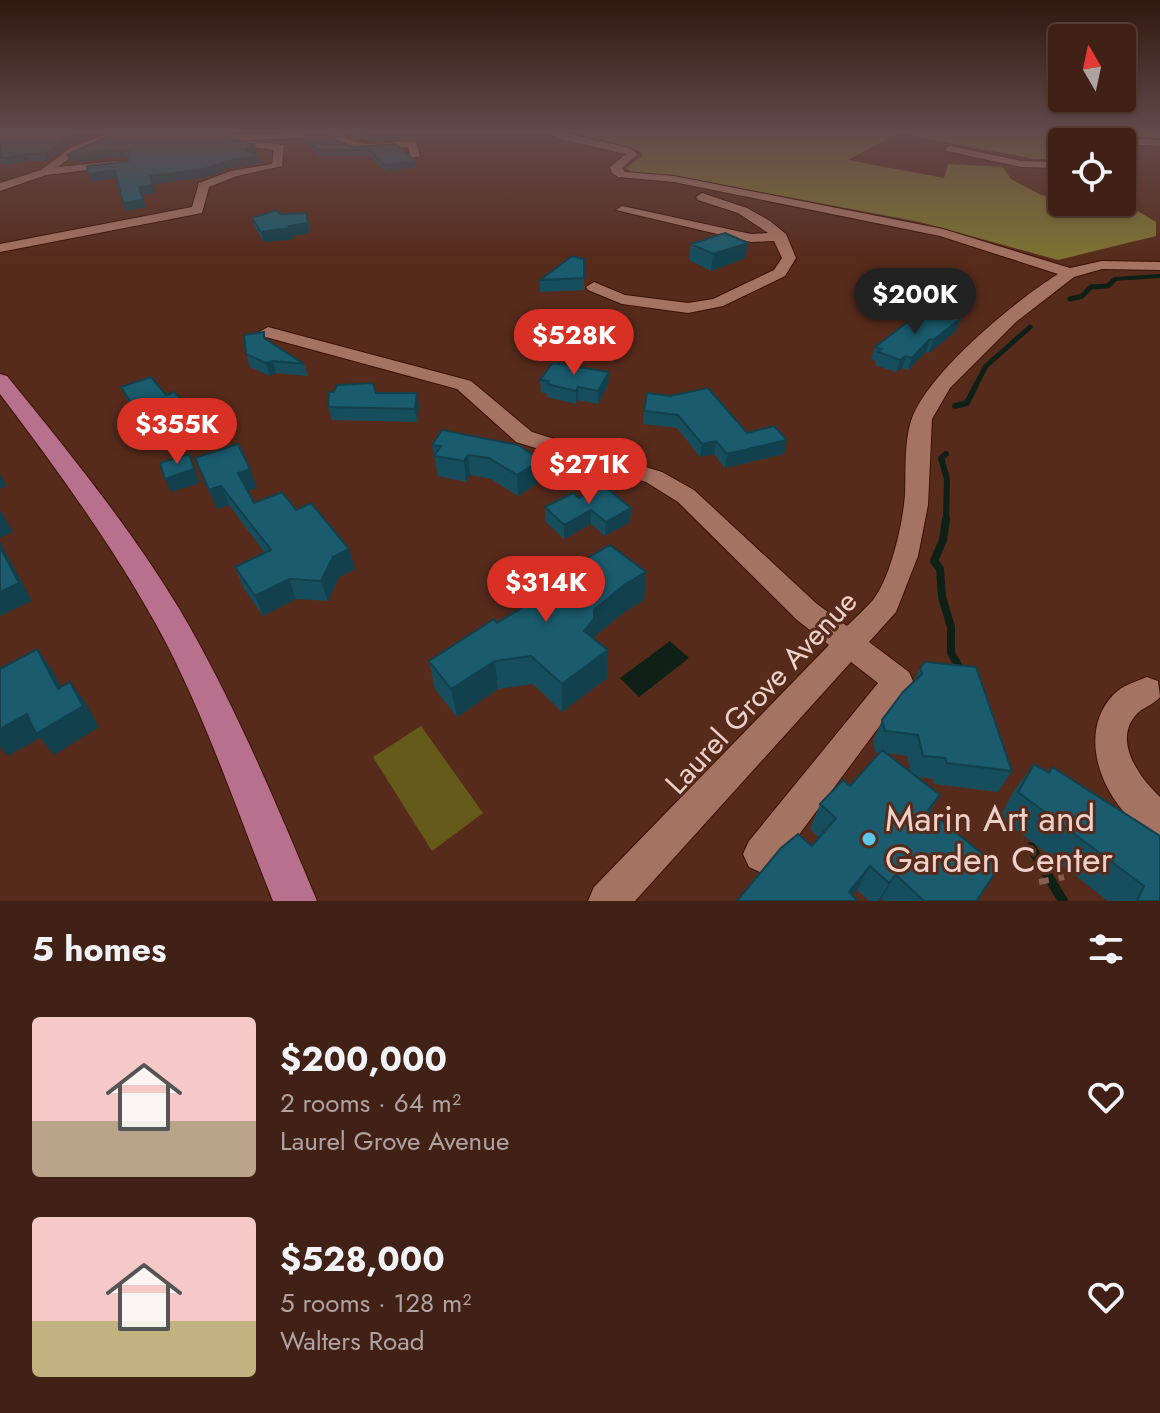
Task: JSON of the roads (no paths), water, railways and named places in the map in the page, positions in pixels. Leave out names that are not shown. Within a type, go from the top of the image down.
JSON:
[{"type":"main road","points":[[0,380],[118,539],[169,620],[207,698],[295,901]]},
{"type":"street","points":[[0,187],[39,174]]},
{"type":"street","points":[[0,248],[198,210],[203,185],[232,174]]},
{"type":"street","points":[[621,174],[674,179],[943,233],[1070,273]]},
{"type":"street","points":[[594,287],[622,299],[688,308],[717,303],[780,273],[789,258],[781,237],[766,222],[729,205],[676,189],[674,179]]},
{"type":"street","points":[[622,210],[751,238],[781,237]]},
{"type":"street","name":"Laurel Grove Avenue","points":[[608,901],[886,604],[902,567],[916,508],[922,416],[970,352],[1070,273],[1121,264],[1160,266]]},
{"type":"street","points":[[268,332],[464,385],[524,437],[654,477],[686,496],[807,612],[898,681],[762,854]]},
{"type":"street","points":[[1147,691],[1135,694],[1115,717],[1111,738],[1121,778],[1137,801],[1160,821]]},
{"type":"waterway","points":[[1070,299],[1082,296],[1091,287],[1108,286],[1115,279],[1160,276]]},
{"type":"waterway","points":[[975,387],[986,366],[1030,327]]},
{"type":"waterway","points":[[955,406],[967,403],[975,387]]},
{"type":"waterway","points":[[946,454],[941,458],[947,479],[946,521]]},
{"type":"waterway","points":[[946,519],[943,540],[934,561],[940,569],[942,597],[951,627],[951,653],[961,670]]},
{"type":"waterway","points":[[1031,847],[1063,901]]},
{"type":"place","name":"Marin Art and Garden Center","points":[[869,839]]}]
